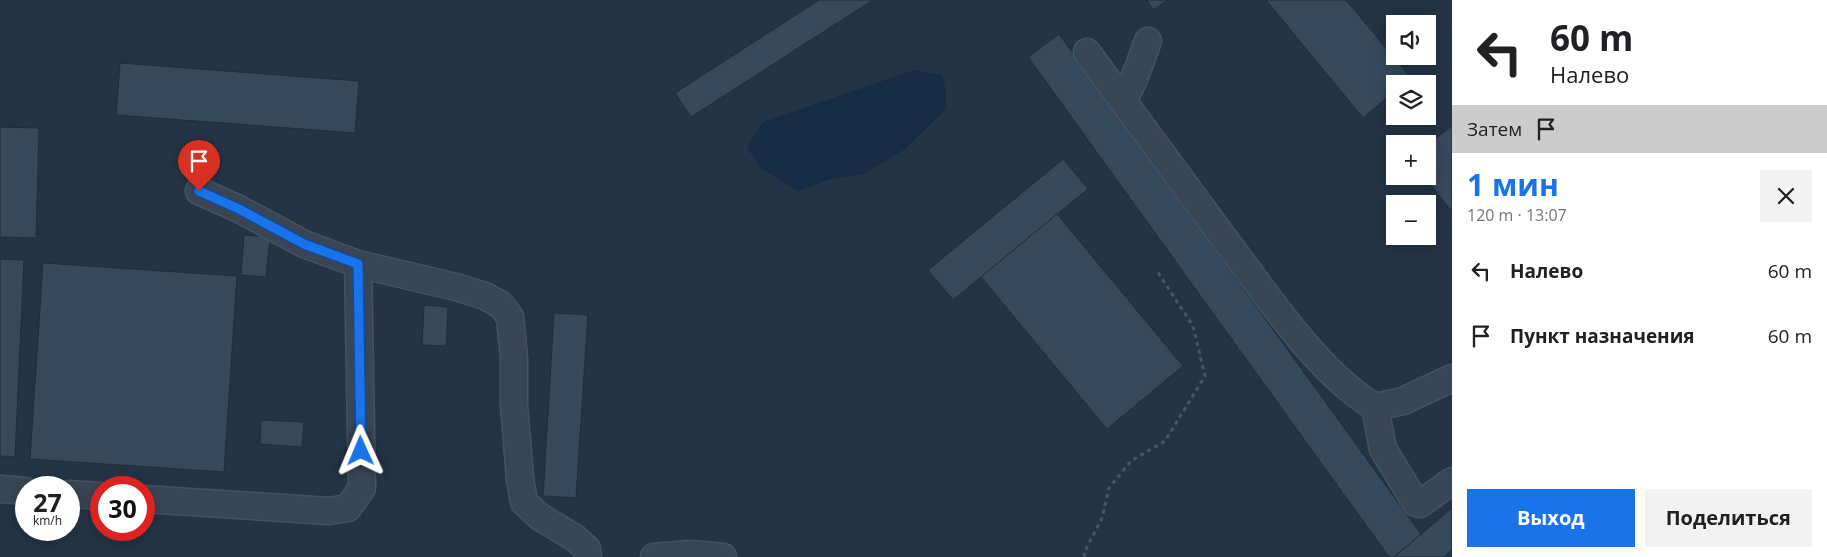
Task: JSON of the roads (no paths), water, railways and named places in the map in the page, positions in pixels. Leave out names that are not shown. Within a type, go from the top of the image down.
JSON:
[{"type":"street","points":[[1124,102],[1148,41]]},
{"type":"street","points":[[1087,52],[1256,280],[1329,372],[1357,396],[1375,407],[1403,401],[1452,378]]},
{"type":"street","points":[[199,191],[239,209],[304,244],[358,264],[485,296],[501,305],[510,317],[514,358],[514,404],[520,480],[524,502],[540,517],[575,538],[587,549],[588,557]]},
{"type":"street","points":[[155,500],[329,511],[348,508],[362,488],[358,264]]},
{"type":"street","points":[[1375,407],[1383,450],[1416,503],[1420,504],[1427,500],[1452,481]]},
{"type":"street","points":[[0,489],[15,490]]},
{"type":"street","points":[[654,557],[690,554],[722,557]]},
{"type":"water","points":[[914,70],[942,75],[946,91],[946,109],[905,149],[864,174],[828,180],[798,191],[760,168],[747,147],[763,122]]}]
